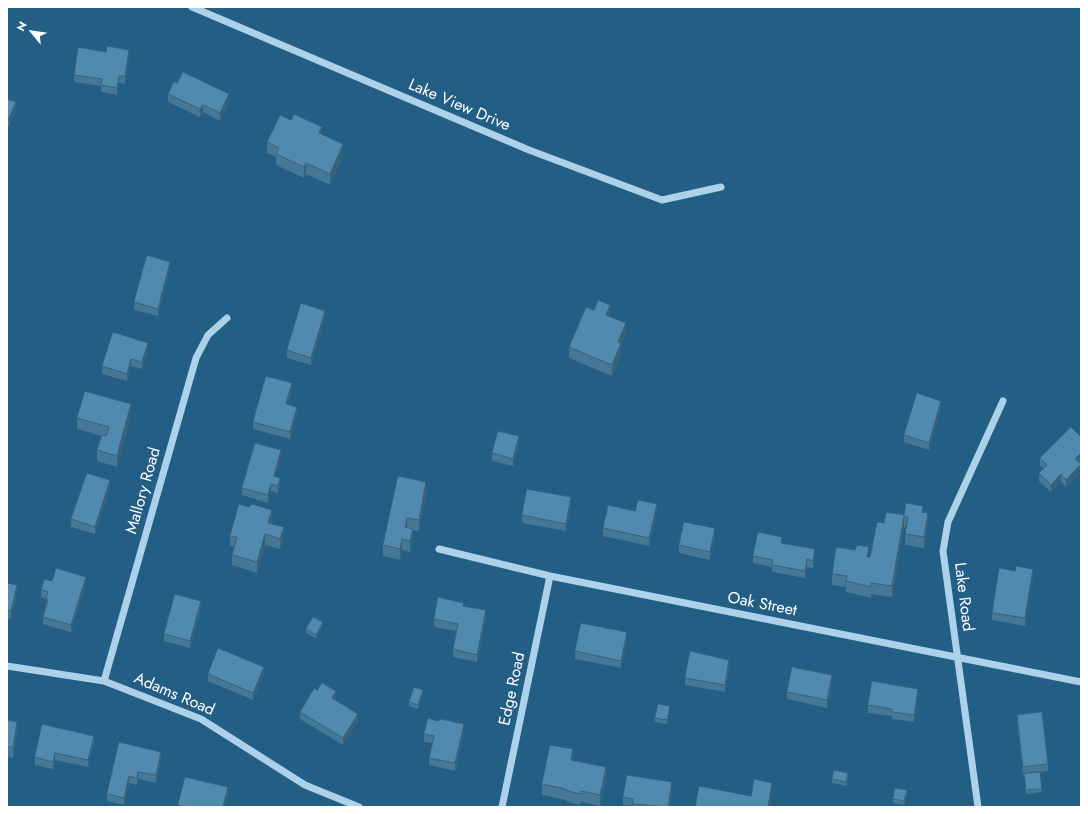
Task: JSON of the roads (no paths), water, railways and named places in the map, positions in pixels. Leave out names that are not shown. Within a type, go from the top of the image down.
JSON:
[{"type":"street","name":"Lake View Drive","points":[[192,7],[529,150],[662,200],[722,187]]},
{"type":"street","name":"Mallory Road","points":[[104,681],[196,358],[208,335],[227,318]]},
{"type":"street","name":"Lake Road","points":[[978,807],[943,551],[948,522],[1003,401]]},
{"type":"street","name":"Oak Street","points":[[439,549],[550,576],[1081,682]]},
{"type":"street","name":"Edge Road","points":[[502,807],[550,576]]},
{"type":"street","name":"Adams Road","points":[[7,666],[104,681],[201,719],[305,785],[359,807]]}]
